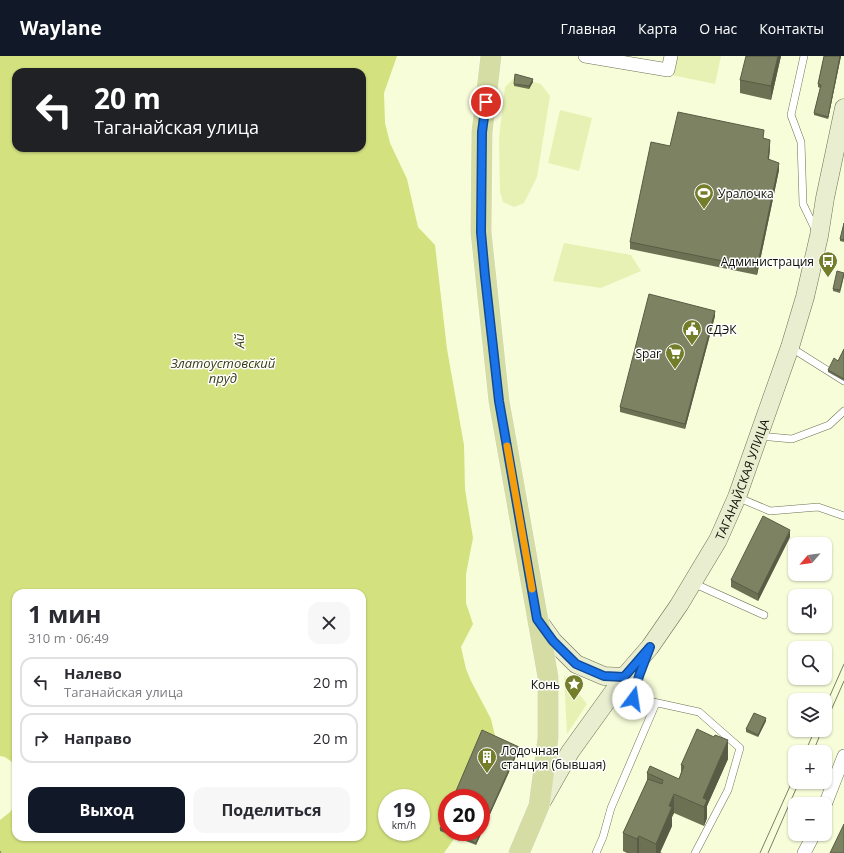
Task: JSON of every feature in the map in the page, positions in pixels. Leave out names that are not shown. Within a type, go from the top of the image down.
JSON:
[{"type":"main road","points":[[491,56],[482,132],[481,232],[499,401],[548,677],[548,738],[539,806],[519,853]]},
{"type":"main road","name":"ТАГАНАЙСКАЯ УЛИЦА","points":[[539,806],[570,752],[624,677],[650,647],[680,605],[718,540],[737,496],[790,347],[805,297],[836,158],[844,108]]},
{"type":"main road","points":[[537,619],[553,641],[576,664],[604,676],[624,677]]},
{"type":"street","points":[[585,56],[668,70],[671,56]]},
{"type":"street","points":[[828,797],[844,756]]},
{"type":"street","points":[[804,853],[810,841]]},
{"type":"lane","points":[[804,56],[791,114],[801,142],[803,204],[819,236]]},
{"type":"lane","points":[[790,347],[844,381]]},
{"type":"lane","points":[[758,436],[792,439],[829,425],[844,411]]},
{"type":"lane","points":[[737,496],[770,511],[818,507],[844,516]]},
{"type":"lane","points":[[692,583],[764,615]]},
{"type":"lane","points":[[650,647],[639,676],[633,699],[656,702],[699,712],[740,748],[728,790],[695,853]]},
{"type":"lane","points":[[596,853],[603,837],[611,808],[656,702]]},
{"type":"shaded area","points":[[676,56],[721,56],[715,84],[672,75]]},
{"type":"shaded area","points":[[515,77],[541,84],[550,96],[537,177],[524,203],[514,207],[503,202],[500,192],[499,138],[505,87]]},
{"type":"shaded area","points":[[560,110],[592,118],[579,171],[548,163]]},
{"type":"shaded area","points":[[564,243],[631,255],[641,271],[601,288],[553,281]]},
{"type":"shaded area","points":[[564,675],[587,704],[567,734]]},
{"type":"water","name":"Златоустовский пруд","points":[[0,56],[397,56],[384,93],[385,123],[390,143],[407,179],[418,227],[435,245],[447,349],[464,445],[465,489],[473,538],[466,574],[466,603],[473,624],[461,647],[466,669],[491,719],[496,740],[461,789],[438,789],[438,841],[452,841],[444,853],[0,853],[0,820],[12,809],[12,841],[366,841],[366,589],[12,589],[12,762],[5,757],[0,756]]},
{"type":"building","points":[[746,56],[778,56],[771,86],[740,80]]},
{"type":"building","points":[[824,56],[840,56],[828,117],[814,113],[821,85],[818,84]]},
{"type":"building","points":[[515,74],[533,79],[529,86],[514,84]]},
{"type":"building","name":"Уралочка","points":[[678,112],[764,130],[763,138],[770,140],[768,159],[779,163],[757,268],[630,242],[651,142],[670,146]]},
{"type":"building","points":[[844,223],[844,240],[840,239]]},
{"type":"building","points":[[837,271],[844,273],[840,290],[833,289]]},
{"type":"building","points":[[649,294],[715,311],[685,424],[620,407]]},
{"type":"building","points":[[844,349],[844,379],[828,370],[834,358],[838,361]]},
{"type":"building","points":[[763,516],[790,530],[758,594],[731,580]]},
{"type":"building","points":[[754,713],[766,718],[758,735],[746,729]]},
{"type":"building","points":[[697,729],[714,737],[715,735],[728,740],[703,798],[707,800],[704,807],[674,794],[669,806],[672,807],[656,844],[639,836],[637,839],[623,833],[648,779],[662,784],[663,780],[647,773],[650,766],[679,779],[684,766],[681,765]]},
{"type":"building","name":"Лодочная станция (бывшая)","points":[[482,730],[519,747],[490,812],[490,789],[457,789]]},
{"type":"building","points":[[844,824],[844,853],[830,853]]},
{"type":"tram line","points":[[831,693],[844,664]]},
{"type":"tram line","points":[[832,708],[844,681]]},
{"type":"tram line","points":[[808,745],[812,737]]},
{"type":"tram line","points":[[816,745],[819,737]]},
{"type":"tram line","points":[[760,853],[789,789]]},
{"type":"tram line","points":[[768,853],[796,789]]},
{"type":"slow traffic","points":[[507,446],[532,589]]},
{"type":"place","name":"Уралочка","points":[[704,210]]},
{"type":"place","name":"Администрация","points":[[828,278]]},
{"type":"place","name":"СДЭК","points":[[692,346]]},
{"type":"place","name":"Spar","points":[[675,370]]},
{"type":"place","name":"Конь","points":[[574,701]]},
{"type":"place","name":"Лодочная станция (бывшая)","points":[[487,774]]},
{"type":"route","points":[[486,102],[482,132],[481,232],[485,276],[499,401],[537,619],[553,641],[576,664],[604,676],[624,677],[650,647],[639,676],[633,699]]},
{"type":"water label","name":"Ай","points":[[239,341]]}]
